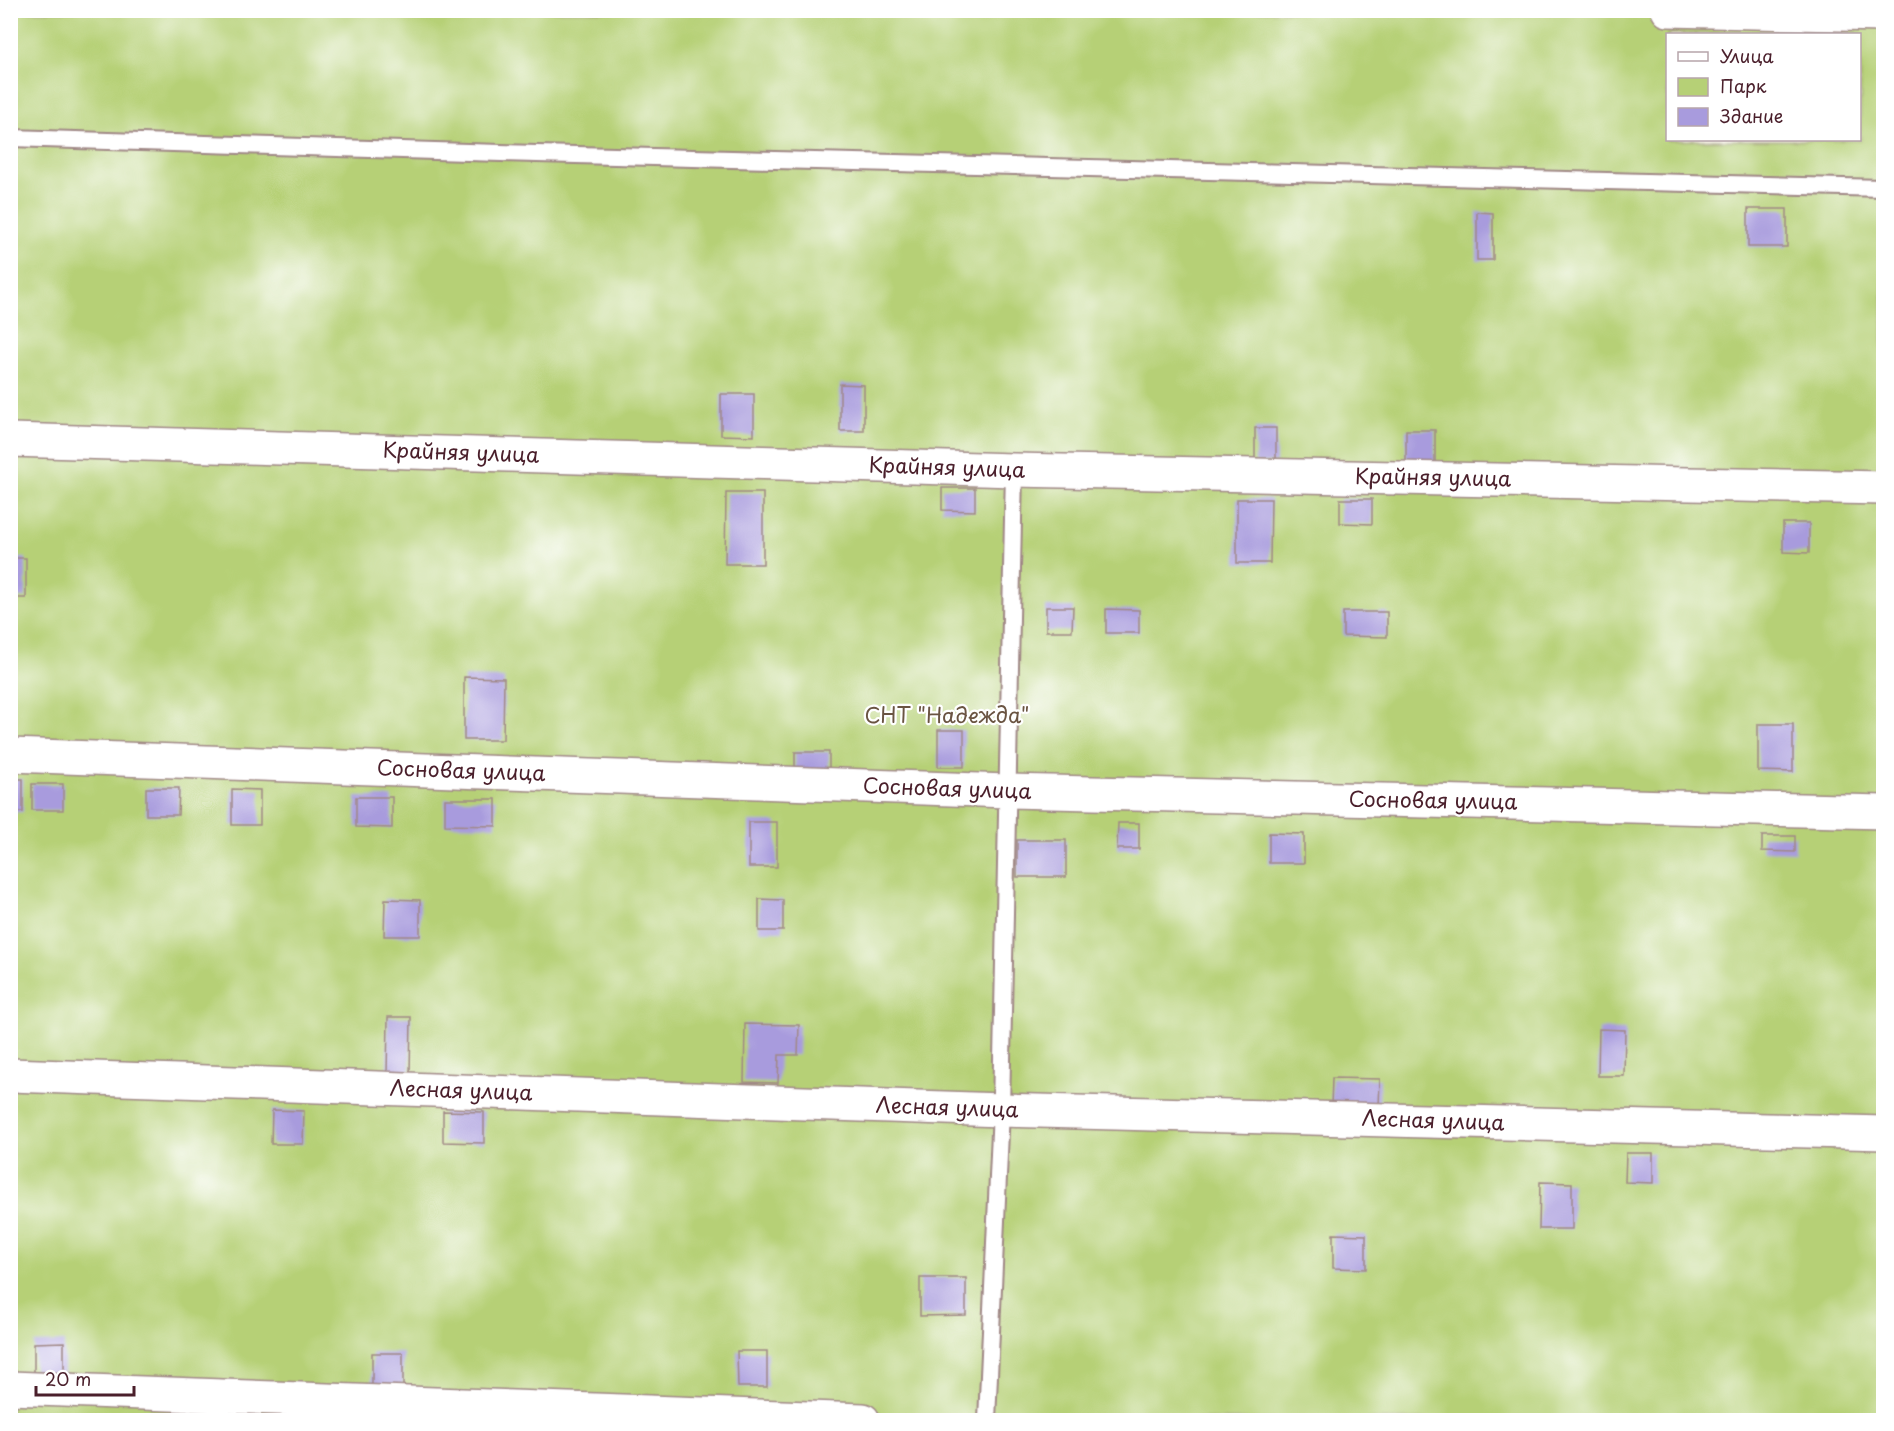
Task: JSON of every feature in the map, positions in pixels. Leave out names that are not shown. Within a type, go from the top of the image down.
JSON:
[{"type":"street","points":[[1668,10],[1884,15]]},
{"type":"street","name":"Крайняя улица","points":[[10,440],[1014,470],[1884,488]]},
{"type":"street","name":"Сосновая улица","points":[[10,755],[1007,791],[1884,812]]},
{"type":"street","name":"Лесная улица","points":[[10,1075],[1000,1110],[1884,1133]]},
{"type":"street","points":[[10,1388],[863,1420]]},
{"type":"lane","points":[[10,138],[1884,188]]},
{"type":"lane","points":[[987,1420],[1000,1110],[1014,470]]},
{"type":"green space","name":"СНТ \"Надежда\"","points":[[11,11],[1883,11],[1883,1420],[11,1420]]},
{"type":"building","points":[[1748,209],[1787,209],[1787,247],[1748,247]]},
{"type":"building","points":[[1477,212],[1493,213],[1493,260],[1477,260]]},
{"type":"building","points":[[840,384],[864,385],[864,431],[840,431]]},
{"type":"building","points":[[721,394],[754,394],[754,436],[721,435]]},
{"type":"building","points":[[1255,428],[1276,428],[1276,463],[1255,463]]},
{"type":"building","points":[[1406,430],[1435,430],[1435,471],[1406,471]]},
{"type":"building","points":[[942,488],[975,488],[975,511],[942,510]]},
{"type":"building","points":[[726,493],[763,493],[763,564],[725,564]]},
{"type":"building","points":[[1237,499],[1271,499],[1270,563],[1237,563]]},
{"type":"building","points":[[1340,499],[1372,499],[1372,524],[1340,523]]},
{"type":"building","points":[[1783,523],[1809,523],[1809,553],[1783,552]]},
{"type":"building","points":[[10,558],[26,558],[26,598],[10,598]]},
{"type":"building","points":[[1046,607],[1073,607],[1072,631],[1046,631]]},
{"type":"building","points":[[1106,609],[1139,610],[1139,633],[1106,633]]},
{"type":"building","points":[[1343,612],[1387,612],[1387,637],[1343,636]]},
{"type":"building","points":[[464,677],[504,678],[503,740],[464,740]]},
{"type":"building","points":[[1758,724],[1793,724],[1793,772],[1758,771]]},
{"type":"building","points":[[938,730],[964,730],[964,767],[938,767]]},
{"type":"building","points":[[795,752],[829,752],[829,773],[795,773]]},
{"type":"building","points":[[10,779],[23,779],[23,812],[10,812]]},
{"type":"building","points":[[32,784],[63,784],[63,810],[32,810]]},
{"type":"building","points":[[146,788],[179,788],[178,815],[146,815]]},
{"type":"building","points":[[232,789],[260,790],[260,825],[232,825]]},
{"type":"building","points":[[356,797],[392,797],[392,828],[356,827]]},
{"type":"building","points":[[445,799],[496,799],[496,826],[445,825]]},
{"type":"building","points":[[749,822],[777,822],[777,867],[749,867]]},
{"type":"building","points":[[1118,823],[1139,823],[1139,849],[1117,849]]},
{"type":"building","points":[[1269,833],[1304,834],[1304,863],[1269,863]]},
{"type":"building","points":[[1762,836],[1795,836],[1795,852],[1762,851]]},
{"type":"building","points":[[1017,840],[1066,840],[1066,877],[1017,877]]},
{"type":"building","points":[[385,899],[420,900],[420,936],[384,936]]},
{"type":"building","points":[[759,899],[783,900],[783,931],[759,931]]},
{"type":"building","points":[[388,1017],[411,1017],[410,1075],[387,1075]]},
{"type":"building","points":[[745,1024],[799,1025],[798,1055],[779,1055],[778,1083],[744,1082]]},
{"type":"building","points":[[1599,1029],[1625,1030],[1624,1076],[1598,1076]]},
{"type":"building","points":[[1332,1078],[1380,1079],[1379,1107],[1331,1106]]},
{"type":"building","points":[[272,1110],[304,1111],[303,1144],[271,1144]]},
{"type":"building","points":[[443,1111],[484,1112],[484,1143],[443,1142]]},
{"type":"building","points":[[1626,1153],[1653,1153],[1653,1183],[1625,1182]]},
{"type":"building","points":[[1540,1182],[1572,1183],[1572,1229],[1539,1229]]},
{"type":"building","points":[[1333,1234],[1366,1235],[1366,1269],[1333,1268]]},
{"type":"building","points":[[920,1278],[966,1278],[966,1315],[920,1316]]},
{"type":"building","points":[[64,1342],[64,1380],[34,1380],[34,1343]]},
{"type":"building","points":[[737,1351],[767,1351],[767,1387],[738,1387]]},
{"type":"building","points":[[372,1353],[403,1353],[403,1387],[372,1387]]}]
